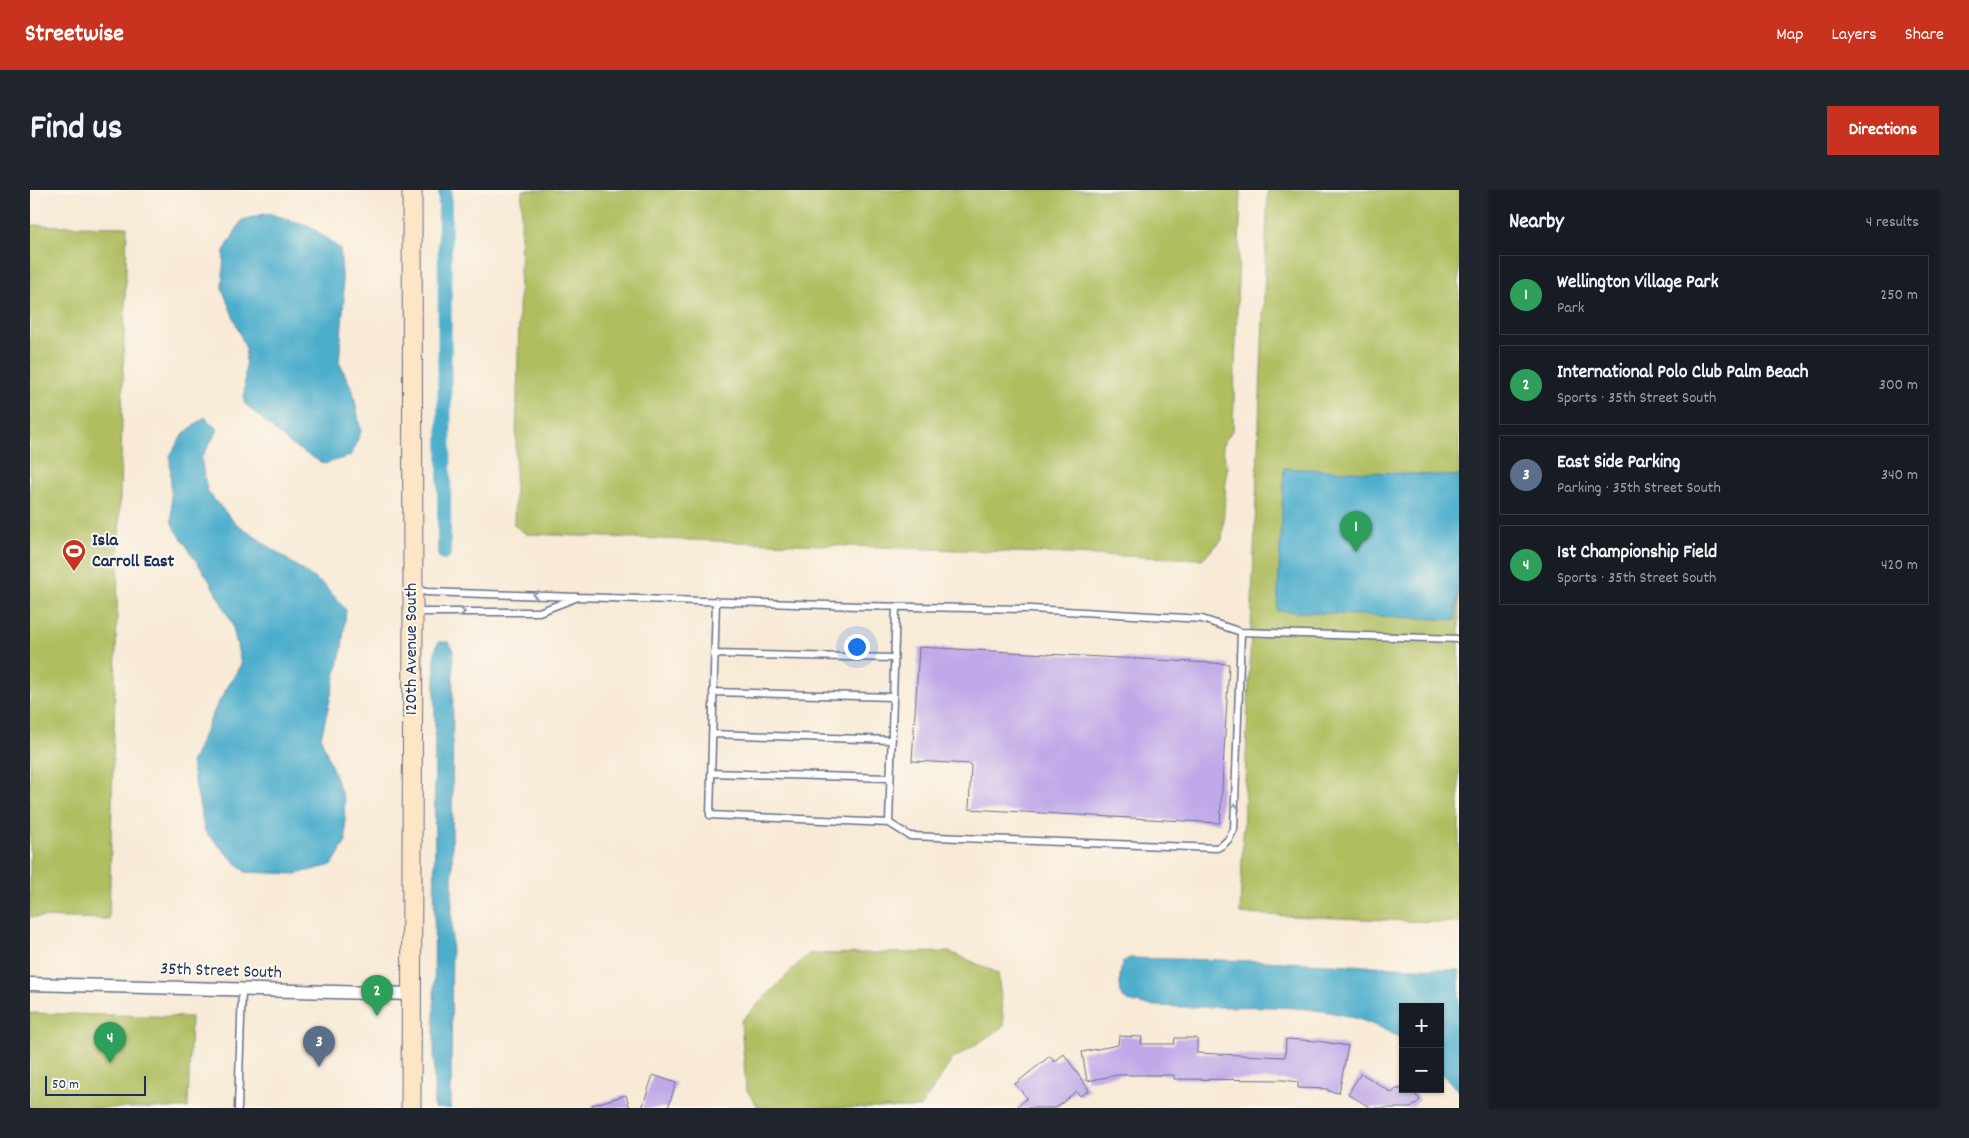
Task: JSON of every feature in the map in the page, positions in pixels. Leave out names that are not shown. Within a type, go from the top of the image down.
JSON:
[{"type":"street","name":"120th Avenue South","points":[[411,1108],[412,190]]},
{"type":"street","name":"35th Street South","points":[[30,984],[411,994]]},
{"type":"lane","points":[[413,588],[426,592],[896,607],[1031,609],[1202,620],[1241,632],[1459,639]]},
{"type":"lane","points":[[413,612],[539,612],[578,597]]},
{"type":"lane","points":[[716,601],[710,815],[889,823],[910,836],[1217,848],[1230,839],[1234,829],[1241,632]]},
{"type":"lane","points":[[889,823],[896,607]]},
{"type":"lane","points":[[714,654],[894,658]]},
{"type":"lane","points":[[713,692],[893,697]]},
{"type":"lane","points":[[712,734],[892,740]]},
{"type":"lane","points":[[711,773],[890,778]]},
{"type":"lane","points":[[238,1108],[242,990]]},
{"type":"green space","points":[[522,190],[1241,190],[1233,429],[1222,446],[1227,467],[1222,540],[1202,559],[526,534],[514,525]]},
{"type":"green space","points":[[1268,190],[1459,190],[1459,923],[1240,914]]},
{"type":"green space","name":"Isla Carroll East","points":[[30,225],[127,227],[109,919],[30,917]]},
{"type":"green space","points":[[950,952],[998,973],[1004,1026],[952,1060],[920,1108],[759,1108],[746,1089],[741,1021],[808,954]]},
{"type":"green space","points":[[30,1013],[191,1017],[188,1108],[30,1108]]},
{"type":"water","points":[[268,213],[310,226],[340,249],[344,299],[339,362],[353,391],[361,432],[350,456],[324,464],[290,444],[244,403],[246,349],[222,288],[224,251],[242,220]]},
{"type":"water","points":[[205,417],[218,430],[201,458],[207,491],[234,522],[325,586],[346,610],[342,648],[321,738],[344,800],[346,841],[332,865],[296,874],[245,872],[205,832],[191,763],[216,707],[241,664],[232,623],[209,580],[172,524],[170,456],[183,434]]},
{"type":"water","points":[[1284,468],[1459,476],[1459,566],[1456,620],[1277,611]]},
{"type":"water","points":[[438,642],[449,642],[453,651],[451,1108],[434,1108],[435,652]]},
{"type":"water","points":[[1129,958],[1264,961],[1459,970],[1459,1092],[1444,1075],[1444,1003],[1399,1003],[1399,1038],[1374,1025],[1343,1015],[1311,1010],[1277,1007],[1176,1007],[1144,1005],[1128,1001],[1122,997],[1120,984],[1123,962]]},
{"type":"building","points":[[919,647],[1229,664],[1220,823],[969,809],[971,764],[912,761]]},
{"type":"building","points":[[1119,1036],[1142,1037],[1141,1044],[1174,1044],[1175,1038],[1197,1038],[1197,1053],[1285,1057],[1286,1039],[1348,1046],[1339,1093],[1328,1091],[1328,1089],[1298,1088],[1298,1082],[1284,1080],[1174,1079],[1174,1075],[1117,1075],[1087,1081],[1082,1052],[1118,1045]]},
{"type":"building","points":[[1064,1054],[1089,1090],[1080,1096],[1076,1091],[1056,1108],[1016,1108],[1027,1098],[1015,1084],[1050,1056],[1054,1062]]},
{"type":"building","points":[[1361,1073],[1392,1093],[1399,1089],[1399,1093],[1414,1093],[1420,1100],[1411,1108],[1371,1108],[1348,1094]]},
{"type":"building","points":[[653,1075],[676,1083],[668,1108],[642,1108]]},
{"type":"building","points":[[626,1095],[630,1108],[592,1108],[592,1105]]},
{"type":"waterway","points":[[444,553],[445,190]]},
{"type":"place","name":"Wellington Village Park","points":[[1356,552]]},
{"type":"place","name":"Isla Carroll East","points":[[74,572]]},
{"type":"place","name":"International Polo Club Palm Beach","points":[[377,1016]]},
{"type":"place","name":"1st Championship Field","points":[[110,1063]]},
{"type":"place","name":"East Side Parking","points":[[319,1067]]}]
